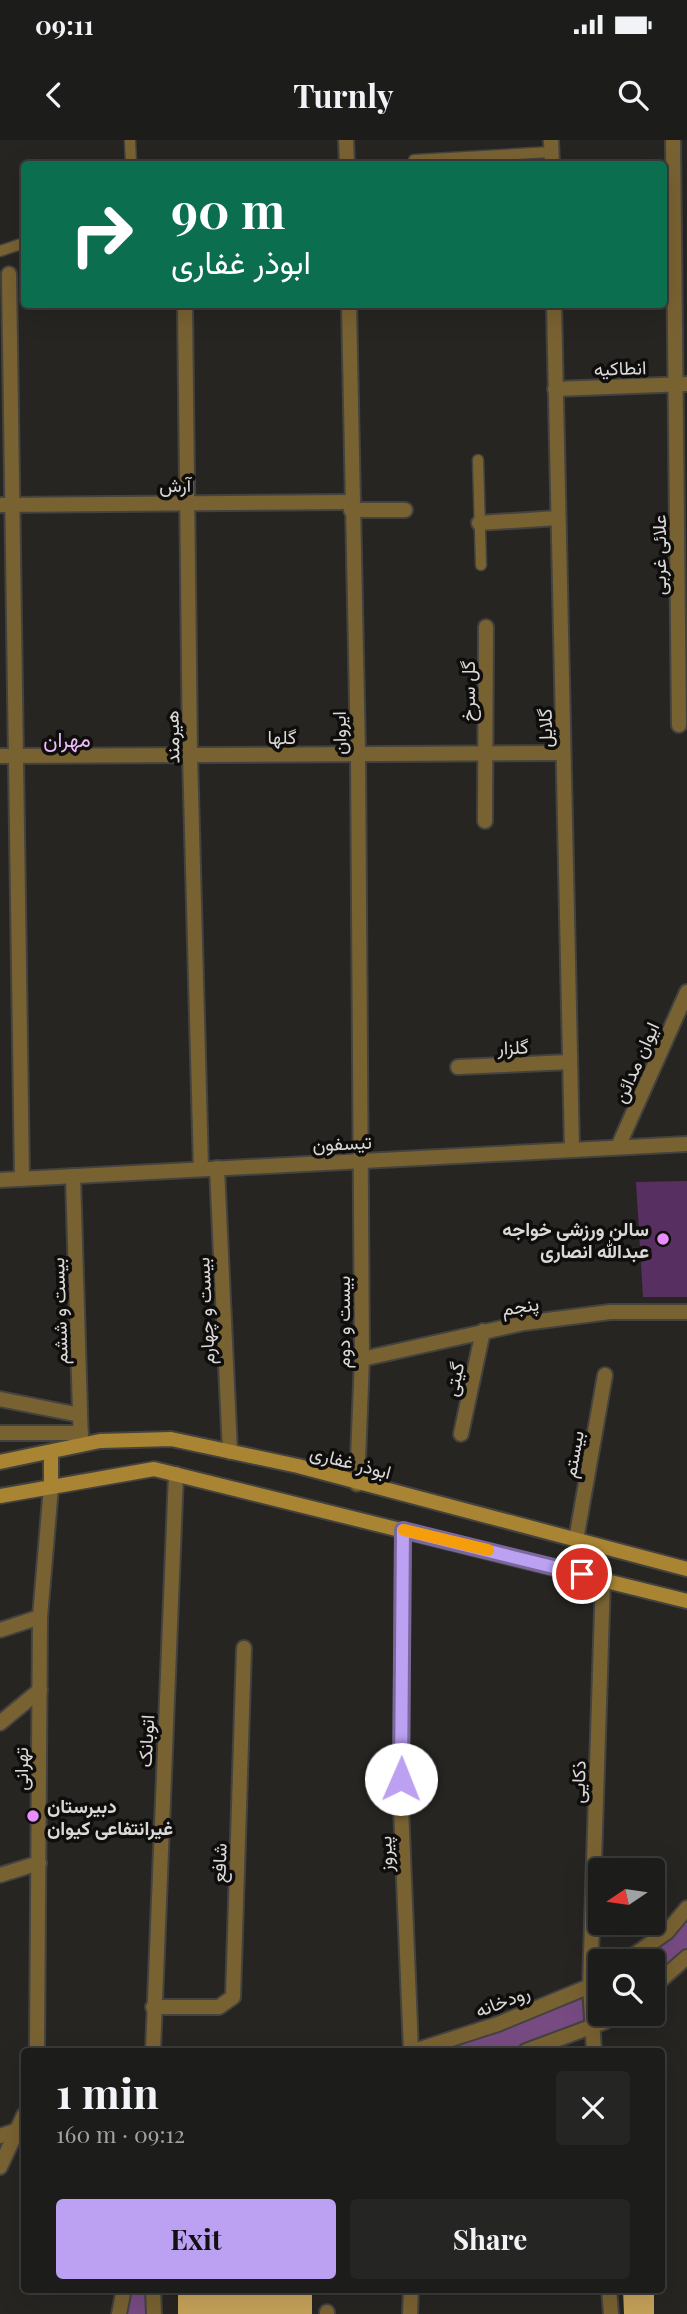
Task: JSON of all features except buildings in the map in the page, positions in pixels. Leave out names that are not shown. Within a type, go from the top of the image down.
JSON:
[{"type":"main road","name":"ابوذر غفاری","points":[[0,1462],[51,1452],[81,1439],[171,1439],[298,1466],[357,1484],[687,1569]]},
{"type":"main road","points":[[51,1452],[51,1487]]},
{"type":"main road","points":[[0,1496],[154,1469],[687,1601]]},
{"type":"street","points":[[346,140],[347,161]]},
{"type":"street","name":"علائی غربی","points":[[673,140],[681,384],[679,725]]},
{"type":"street","points":[[9,274],[6,505],[16,756],[22,1179]]},
{"type":"street","name":"هیرمند","points":[[184,308],[189,503],[190,755],[201,1169]]},
{"type":"street","name":"ایروان","points":[[349,308],[358,754],[360,1161]]},
{"type":"street","name":"گلایل","points":[[554,308],[572,1150]]},
{"type":"street","name":"انطاکیه","points":[[555,389],[681,384]]},
{"type":"street","name":"آرش","points":[[6,505],[189,503],[351,506],[405,510]]},
{"type":"street","points":[[480,523],[558,518]]},
{"type":"street","name":"گل سرخ","points":[[485,821],[486,627]]},
{"type":"street","name":"گلها","points":[[0,756],[564,753]]},
{"type":"street","name":"ایوان مدائن","points":[[618,1147],[687,992]]},
{"type":"street","name":"گلزار","points":[[458,1067],[570,1062]]},
{"type":"street","name":"تیسفون","points":[[0,1180],[687,1143]]},
{"type":"street","name":"بیست و دوم","points":[[357,1484],[362,1359],[360,1161]]},
{"type":"street","name":"بیست و چهارم","points":[[217,1168],[230,1452]]},
{"type":"street","name":"بیست و ششم","points":[[74,1176],[81,1439]]},
{"type":"street","name":"پنجم","points":[[362,1359],[524,1322],[610,1312],[687,1312]]},
{"type":"street","name":"گیتی","points":[[461,1434],[483,1331]]},
{"type":"street","name":"بیستم","points":[[576,1540],[605,1375]]},
{"type":"street","points":[[0,1399],[80,1415]]},
{"type":"street","points":[[0,1433],[81,1439]]},
{"type":"street","name":"اتوبانک","points":[[153,2048],[176,1474]]},
{"type":"street","name":"تهرانی","points":[[37,2048],[40,1617],[51,1487]]},
{"type":"street","name":"پیروز","points":[[403,1530],[401,1807],[413,2048]]},
{"type":"street","name":"ذکایی","points":[[596,1949],[603,1579]]},
{"type":"street","points":[[0,1630],[40,1617]]},
{"type":"street","name":"شافع","points":[[153,2007],[219,2007],[233,1997],[244,1648]]},
{"type":"street","points":[[0,1723],[40,1690]]},
{"type":"street","points":[[0,1875],[39,1863]]},
{"type":"street","points":[[643,1949],[667,1932],[687,1908]]},
{"type":"street","points":[[665,1976],[687,1957]]},
{"type":"street","name":"رودخانه","points":[[422,2048],[498,2024],[588,1986]]},
{"type":"street","points":[[534,2048],[589,2026]]},
{"type":"street","points":[[592,2026],[594,2048]]},
{"type":"street","points":[[0,2167],[21,2122]]},
{"type":"street","points":[[0,2136],[18,2130]]},
{"type":"street","points":[[119,2314],[123,2293]]},
{"type":"street","points":[[152,2293],[154,2314]]},
{"type":"street","points":[[410,2314],[411,2293]]},
{"type":"street","points":[[609,2293],[611,2314]]},
{"type":"lane","points":[[130,140],[131,161]]},
{"type":"lane","points":[[414,160],[551,152]]},
{"type":"lane","points":[[0,251],[21,244]]},
{"type":"lane","points":[[478,460],[481,565]]},
{"type":"shaded area","name":"سالن ورزشی خواجه عبدالله انصاری","points":[[687,1181],[687,1297],[643,1297],[636,1182]]},
{"type":"waterway","points":[[665,1953],[687,1934]]},
{"type":"waterway","points":[[474,2048],[588,2003]]},
{"type":"waterway","points":[[134,2314],[136,2299]]},
{"type":"slow traffic","points":[[404,1530],[488,1550]]},
{"type":"place","name":"سالن ورزشی خواجه عبدالله انصاری","points":[[663,1239]]},
{"type":"place","name":"دبیرستان غیرانتفاعی کیوان","points":[[33,1816]]},
{"type":"district","name":"مهران","points":[[67,738]]},
{"type":"route","points":[[401,1779],[403,1530],[582,1574]]}]
